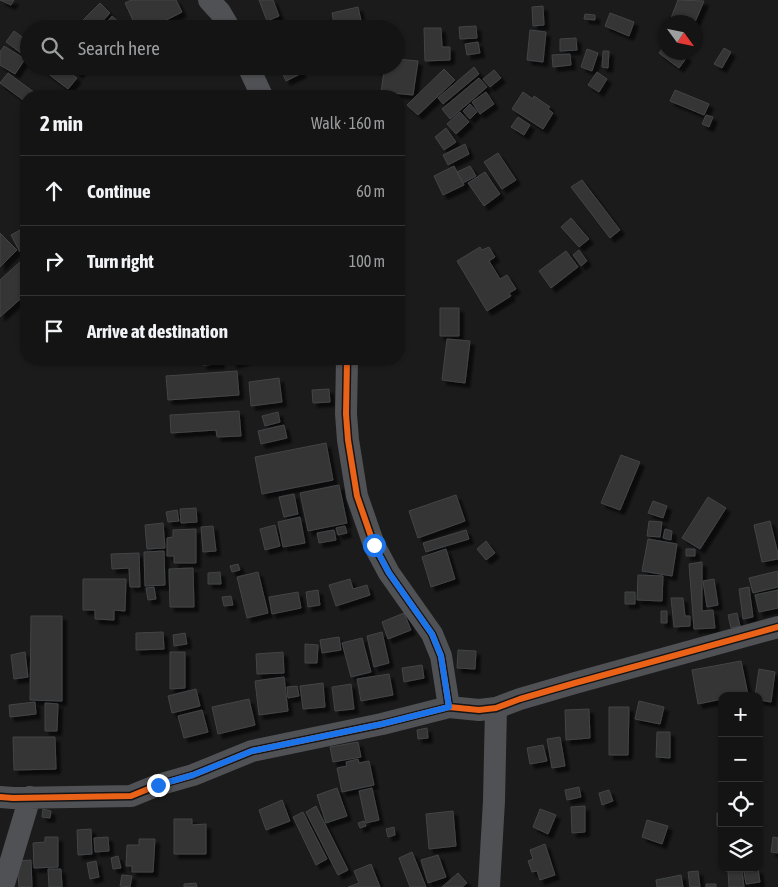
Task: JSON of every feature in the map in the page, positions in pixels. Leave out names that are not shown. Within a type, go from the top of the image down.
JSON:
[{"type":"street","points":[[209,0],[225,20]]},
{"type":"street","points":[[252,75],[259,90]]},
{"type":"street","points":[[347,365],[346,414],[348,440],[357,496],[374,545],[389,573],[432,634],[441,656],[449,707]]},
{"type":"street","points":[[0,797],[131,796],[158,785],[193,775],[252,751],[382,724],[449,707],[479,710],[496,708],[575,683],[778,627]]},
{"type":"street","points":[[489,887],[494,801],[496,708]]},
{"type":"street","points":[[3,887],[30,797]]},
{"type":"building","points":[[0,0],[14,0],[11,5]]},
{"type":"building","points":[[131,0],[176,0],[182,12],[166,20],[133,20],[125,3]]},
{"type":"building","points":[[259,0],[273,0],[279,16],[267,20]]},
{"type":"building","points":[[678,0],[704,1],[698,15],[672,15]]},
{"type":"building","points":[[100,3],[110,13],[103,20],[83,20]]},
{"type":"building","points":[[543,6],[544,25],[533,26],[532,7]]},
{"type":"building","points":[[358,7],[361,20],[333,20],[332,13]]},
{"type":"building","points":[[610,13],[634,22],[629,36],[605,26]]},
{"type":"building","points":[[585,14],[595,15],[595,20],[584,19]]},
{"type":"building","points":[[112,16],[116,20],[109,20]]},
{"type":"building","points":[[476,26],[477,38],[460,39],[459,27]]},
{"type":"building","points":[[424,28],[441,28],[442,47],[450,47],[450,60],[425,61]]},
{"type":"building","points":[[530,30],[546,32],[543,62],[527,60]]},
{"type":"building","points":[[14,31],[20,35],[20,52],[6,42]]},
{"type":"building","points":[[576,38],[577,50],[560,51],[560,39]]},
{"type":"building","points":[[478,42],[480,53],[467,55],[465,44]]},
{"type":"building","points":[[4,46],[20,56],[20,66],[15,74],[0,65],[0,52]]},
{"type":"building","points":[[724,48],[731,52],[722,68],[714,64]]},
{"type":"building","points":[[587,49],[598,53],[592,71],[581,67]]},
{"type":"building","points":[[603,51],[609,51],[608,68],[602,67]]},
{"type":"building","points":[[570,54],[571,65],[553,67],[552,55]]},
{"type":"building","points":[[405,60],[418,61],[413,95],[405,94],[405,90],[381,90],[383,75],[405,75]]},
{"type":"building","points":[[668,60],[685,60],[679,68]]},
{"type":"building","points":[[474,67],[479,74],[443,104],[438,98]]},
{"type":"building","points":[[444,69],[455,80],[418,115],[407,105]]},
{"type":"building","points":[[494,70],[501,78],[490,87],[483,79]]},
{"type":"building","points":[[597,72],[607,79],[599,92],[588,85]]},
{"type":"building","points":[[8,73],[31,90],[20,90],[20,98],[0,83]]},
{"type":"building","points":[[50,75],[73,75],[77,78],[68,89]]},
{"type":"building","points":[[283,75],[298,75],[286,81]]},
{"type":"building","points":[[479,78],[487,87],[450,119],[442,109]]},
{"type":"building","points":[[675,90],[709,104],[704,115],[670,101]]},
{"type":"building","points":[[486,92],[494,104],[480,114],[472,102]]},
{"type":"building","points":[[523,92],[533,99],[534,96],[550,107],[548,109],[553,113],[543,129],[512,109]]},
{"type":"building","points":[[470,104],[477,112],[470,119],[463,111]]},
{"type":"building","points":[[460,112],[469,122],[456,134],[447,124]]},
{"type":"building","points":[[706,115],[713,117],[709,127],[702,124]]},
{"type":"building","points":[[518,117],[530,125],[524,135],[511,127]]},
{"type":"building","points":[[446,128],[456,142],[444,150],[435,137]]},
{"type":"building","points":[[465,144],[469,154],[448,165],[443,155]]},
{"type":"building","points":[[498,153],[516,180],[502,189],[484,162]]},
{"type":"building","points":[[454,166],[464,185],[443,195],[434,176]]},
{"type":"building","points":[[470,166],[476,176],[463,183],[457,172]]},
{"type":"building","points":[[485,172],[500,194],[484,206],[468,183]]},
{"type":"building","points":[[582,180],[620,230],[610,238],[571,187]]},
{"type":"building","points":[[571,218],[589,239],[579,247],[561,227]]},
{"type":"building","points":[[20,230],[20,252],[11,235]]},
{"type":"building","points":[[0,233],[17,250],[0,267]]},
{"type":"building","points":[[480,247],[482,250],[489,247],[495,257],[489,261],[500,279],[507,275],[516,289],[509,293],[511,296],[487,311],[457,261]]},
{"type":"building","points":[[579,250],[587,261],[581,266],[573,255]]},
{"type":"building","points":[[566,251],[578,267],[551,288],[539,271]]},
{"type":"building","points":[[20,262],[20,299],[0,317],[0,280]]},
{"type":"building","points":[[440,308],[459,308],[459,336],[440,336]]},
{"type":"building","points":[[447,339],[470,341],[465,383],[442,380]]},
{"type":"building","points":[[237,371],[239,395],[168,400],[166,376]]},
{"type":"building","points":[[279,378],[282,402],[251,406],[249,382]]},
{"type":"building","points":[[329,389],[330,402],[313,403],[312,390]]},
{"type":"building","points":[[239,411],[241,436],[217,437],[216,430],[171,433],[170,415]]},
{"type":"building","points":[[278,412],[280,422],[265,426],[262,416]]},
{"type":"building","points":[[284,425],[287,438],[261,444],[258,431]]},
{"type":"building","points":[[326,443],[333,480],[262,494],[255,457]]},
{"type":"building","points":[[621,455],[640,462],[620,510],[601,503]]},
{"type":"building","points":[[339,485],[347,523],[308,531],[300,493]]},
{"type":"building","points":[[294,494],[298,514],[284,517],[279,497]]},
{"type":"building","points":[[456,495],[465,521],[418,538],[409,511]]},
{"type":"building","points":[[708,497],[726,508],[700,549],[682,538]]},
{"type":"building","points":[[653,501],[667,506],[663,518],[648,513]]},
{"type":"building","points":[[196,508],[197,522],[181,523],[180,509]]},
{"type":"building","points":[[177,510],[179,521],[168,522],[166,512]]},
{"type":"building","points":[[300,517],[305,543],[283,547],[278,522]]},
{"type":"building","points":[[649,521],[662,522],[660,537],[647,536]]},
{"type":"building","points":[[770,521],[778,559],[762,562],[754,525]]},
{"type":"building","points":[[163,523],[165,548],[147,549],[145,525]]},
{"type":"building","points":[[275,525],[280,546],[265,550],[260,529]]},
{"type":"building","points":[[213,526],[216,551],[203,552],[201,527]]},
{"type":"building","points":[[345,526],[347,533],[338,535],[336,528]]},
{"type":"building","points":[[196,529],[196,563],[174,563],[174,556],[167,556],[167,538],[173,537],[173,530]]},
{"type":"building","points":[[665,529],[672,531],[671,540],[663,538]]},
{"type":"building","points":[[334,530],[336,540],[319,543],[317,533]]},
{"type":"building","points":[[466,530],[469,539],[426,552],[423,543]]},
{"type":"building","points":[[648,539],[677,544],[672,576],[642,571]]},
{"type":"building","points":[[486,541],[495,553],[486,560],[477,549]]},
{"type":"building","points":[[446,549],[455,579],[431,587],[422,557]]},
{"type":"building","points":[[686,549],[695,549],[695,556],[686,556]]},
{"type":"building","points":[[164,551],[165,585],[145,586],[144,552]]},
{"type":"building","points":[[139,553],[140,587],[130,587],[129,568],[112,569],[111,554]]},
{"type":"building","points":[[702,562],[702,611],[713,610],[715,628],[694,629],[689,564]]},
{"type":"building","points":[[238,564],[240,570],[232,572],[230,566]]},
{"type":"building","points":[[193,568],[194,607],[170,607],[169,569]]},
{"type":"building","points":[[778,571],[778,587],[753,593],[749,578]]},
{"type":"building","points":[[220,572],[221,584],[208,584],[208,573]]},
{"type":"building","points":[[258,572],[268,613],[247,618],[237,577]]},
{"type":"building","points":[[638,575],[663,576],[662,601],[637,600]]},
{"type":"building","points":[[83,579],[126,579],[125,611],[114,610],[114,620],[95,619],[95,610],[83,610]]},
{"type":"building","points":[[350,579],[353,589],[367,585],[370,595],[336,606],[329,585]]},
{"type":"building","points":[[714,579],[718,605],[707,607],[703,581]]},
{"type":"building","points":[[154,587],[156,599],[148,600],[146,588]]},
{"type":"building","points":[[749,587],[753,617],[743,619],[739,589]]},
{"type":"building","points":[[318,590],[320,605],[308,607],[306,592]]},
{"type":"building","points":[[778,590],[778,608],[759,612],[755,595]]},
{"type":"building","points":[[298,592],[301,608],[272,614],[269,597]]},
{"type":"building","points":[[625,592],[635,592],[635,604],[625,604]]},
{"type":"building","points":[[231,596],[233,605],[224,606],[222,597]]},
{"type":"building","points":[[671,598],[683,598],[685,616],[690,616],[690,626],[674,627]]},
{"type":"building","points":[[661,611],[667,611],[667,623],[661,623]]},
{"type":"building","points":[[404,613],[411,630],[388,639],[382,622]]},
{"type":"building","points":[[737,613],[740,626],[731,628],[728,615]]},
{"type":"building","points":[[31,616],[62,616],[62,701],[30,700]]},
{"type":"building","points":[[163,632],[164,649],[136,650],[136,633]]},
{"type":"building","points":[[382,632],[389,663],[374,667],[367,636]]},
{"type":"building","points":[[185,633],[187,644],[174,646],[173,635]]},
{"type":"building","points":[[339,637],[341,650],[322,653],[320,640]]},
{"type":"building","points":[[362,638],[371,672],[351,677],[342,643]]},
{"type":"building","points":[[305,644],[318,645],[317,663],[305,663]]},
{"type":"building","points":[[458,650],[476,651],[475,669],[457,668]]},
{"type":"building","points":[[25,652],[28,677],[14,679],[11,655]]},
{"type":"building","points":[[170,652],[185,652],[185,688],[170,689]]},
{"type":"building","points":[[283,652],[284,673],[257,674],[256,654]]},
{"type":"building","points":[[741,661],[747,692],[718,692],[718,700],[698,704],[692,670]]},
{"type":"building","points":[[422,665],[424,678],[404,682],[402,668]]},
{"type":"building","points":[[759,669],[775,672],[771,702],[763,701],[763,692],[756,692]]},
{"type":"building","points":[[389,674],[393,695],[361,701],[357,679]]},
{"type":"building","points":[[284,677],[288,711],[259,715],[255,681]]},
{"type":"building","points":[[323,683],[325,707],[303,709],[300,686]]},
{"type":"building","points":[[351,684],[354,709],[335,711],[332,687]]},
{"type":"building","points":[[297,686],[299,696],[288,698],[287,687]]},
{"type":"building","points":[[196,689],[200,706],[172,713],[168,696]]},
{"type":"building","points":[[249,699],[255,725],[218,734],[212,707]]},
{"type":"building","points":[[639,701],[664,707],[660,724],[635,719]]},
{"type":"building","points":[[35,702],[36,714],[10,717],[9,705]]},
{"type":"building","points":[[45,703],[58,704],[57,731],[45,731]]},
{"type":"building","points":[[609,707],[629,707],[628,755],[609,755]]},
{"type":"building","points":[[589,709],[590,738],[566,740],[565,710]]},
{"type":"building","points":[[202,710],[208,732],[184,738],[178,716]]},
{"type":"building","points":[[427,728],[428,738],[418,739],[417,730]]},
{"type":"building","points":[[657,732],[670,732],[670,758],[656,757]]},
{"type":"building","points":[[13,737],[55,737],[56,769],[14,770]]},
{"type":"building","points":[[560,737],[565,766],[552,768],[547,739]]},
{"type":"building","points":[[358,742],[361,757],[333,762],[330,747]]},
{"type":"building","points":[[543,745],[547,761],[530,764],[527,748]]},
{"type":"building","points":[[358,759],[359,763],[369,761],[374,785],[342,792],[337,768],[347,766],[346,762]]},
{"type":"building","points":[[579,787],[581,797],[567,800],[565,790]]},
{"type":"building","points":[[337,788],[347,816],[326,823],[317,795]]},
{"type":"building","points":[[372,788],[379,820],[366,823],[359,791]]},
{"type":"building","points":[[609,790],[613,801],[602,805],[599,793]]},
{"type":"building","points":[[282,800],[290,821],[266,830],[259,810]]},
{"type":"building","points":[[316,806],[348,870],[338,875],[306,812]]},
{"type":"building","points":[[585,806],[585,832],[572,833],[571,807]]},
{"type":"building","points":[[43,809],[51,811],[50,818],[42,817]]},
{"type":"building","points":[[540,809],[556,815],[548,834],[533,827]]},
{"type":"building","points":[[453,811],[456,846],[429,849],[426,814]]},
{"type":"building","points":[[303,812],[327,859],[316,865],[293,817]]},
{"type":"building","points":[[174,819],[192,819],[192,825],[206,824],[206,854],[174,854]]},
{"type":"building","points":[[647,820],[668,826],[662,844],[642,837]]},
{"type":"building","points":[[364,821],[366,826],[360,828],[358,823]]},
{"type":"building","points":[[394,827],[395,835],[388,837],[386,829]]},
{"type":"building","points":[[91,829],[92,854],[78,855],[77,830]]},
{"type":"building","points":[[45,837],[58,837],[58,867],[34,868],[33,843],[45,842]]},
{"type":"building","points":[[108,837],[109,851],[95,852],[94,838]]},
{"type":"building","points":[[773,837],[778,838],[778,853],[771,852]]},
{"type":"building","points":[[139,839],[155,839],[153,872],[132,872],[132,866],[126,866],[127,845],[139,845]]},
{"type":"building","points":[[545,844],[555,875],[540,880],[537,871],[532,872],[528,861],[533,859],[530,850]]},
{"type":"building","points":[[412,852],[426,887],[410,887],[399,858]]},
{"type":"building","points":[[438,855],[446,877],[428,883],[421,860]]},
{"type":"building","points":[[118,856],[121,868],[113,869],[111,858]]},
{"type":"building","points":[[31,860],[32,887],[19,887],[17,861]]},
{"type":"building","points":[[96,861],[99,877],[90,879],[87,863]]},
{"type":"building","points":[[371,864],[380,887],[348,887],[359,883],[354,871]]},
{"type":"building","points":[[48,869],[61,869],[62,887],[49,887]]},
{"type":"building","points":[[698,871],[700,887],[690,887],[688,872]]},
{"type":"building","points":[[728,872],[742,872],[744,887],[729,887]]},
{"type":"building","points":[[744,872],[758,872],[760,882],[746,884]]},
{"type":"building","points":[[458,873],[467,883],[462,887],[442,887]]},
{"type":"building","points":[[122,875],[132,876],[130,887],[120,886]]},
{"type":"building","points":[[681,875],[683,887],[657,887],[656,880]]},
{"type":"building","points":[[196,883],[197,887],[184,887],[184,884]]},
{"type":"building","points":[[706,884],[716,884],[716,887],[706,887]]},
{"type":"cycle path","points":[[347,365],[346,414],[348,440],[357,496],[374,545],[389,573],[432,634],[441,656],[449,707]]},
{"type":"cycle path","points":[[0,797],[131,796],[158,785],[193,775],[252,751],[382,724],[449,707],[479,710],[496,708],[575,683],[778,627]]},
{"type":"route","points":[[158,785],[193,775],[252,751],[382,724],[449,707],[441,656],[432,634],[389,573],[374,545]]}]
